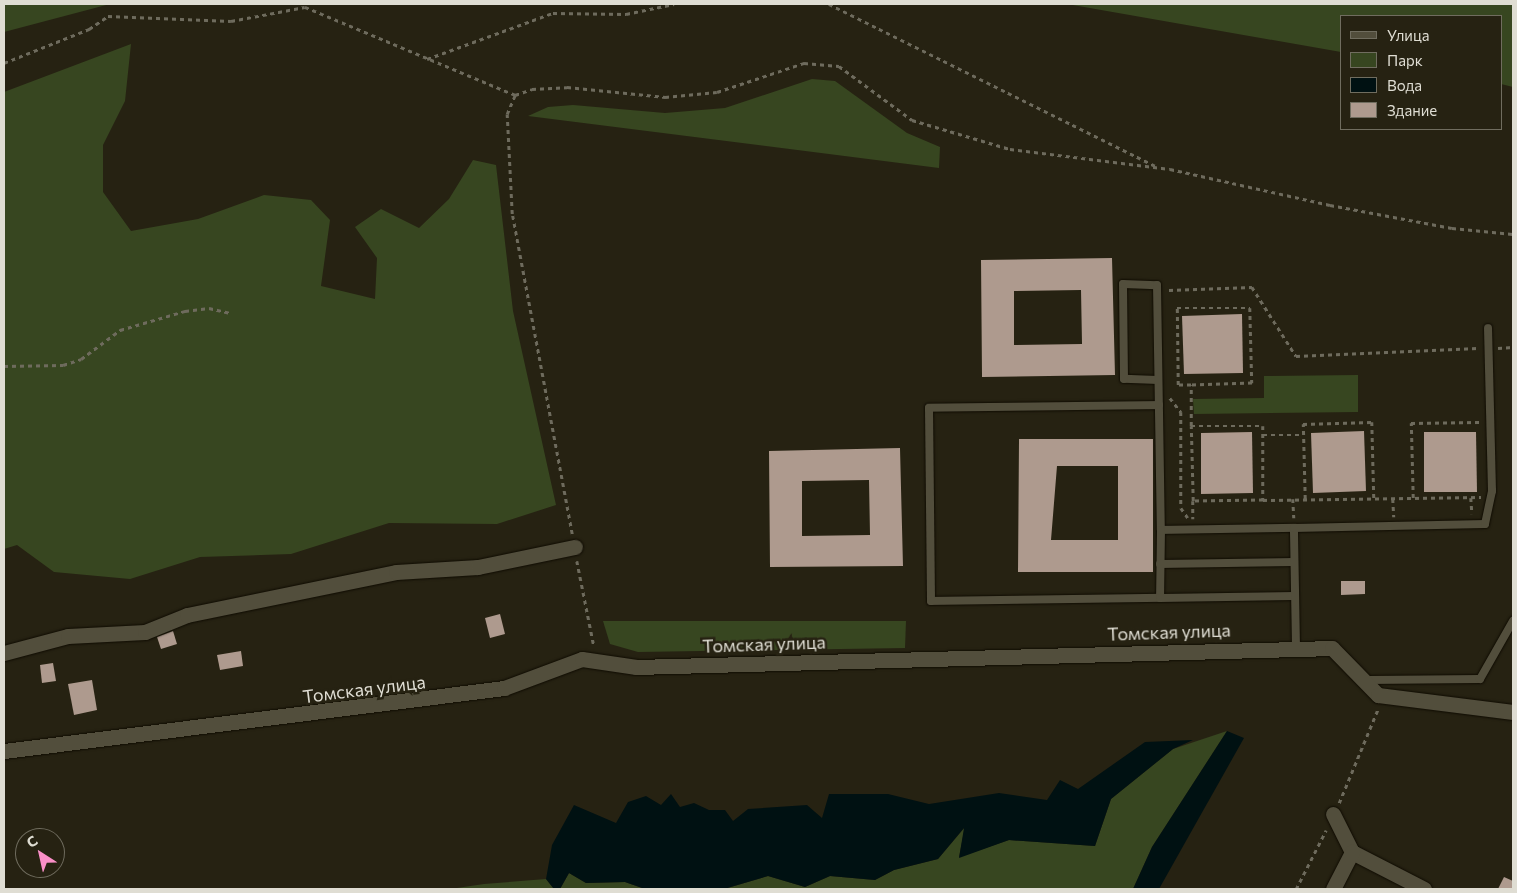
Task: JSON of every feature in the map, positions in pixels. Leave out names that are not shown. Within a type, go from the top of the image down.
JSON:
[{"type":"street","points":[[4,654],[68,636],[145,632],[187,615],[396,572],[478,567],[575,547]]},
{"type":"street","name":"Томская улица","points":[[4,751],[96,737],[391,706],[504,688],[582,659],[606,664],[1296,647],[1332,648],[1367,680],[1378,696]]},
{"type":"street","points":[[1378,696],[1513,712]]},
{"type":"street","points":[[1333,814],[1352,852],[1424,889]]},
{"type":"street","points":[[1333,889],[1352,852]]},
{"type":"lane","points":[[1158,380],[1124,379],[1123,284],[1157,285],[1161,530],[1160,598]]},
{"type":"lane","points":[[1161,530],[1485,524],[1492,491],[1488,328]]},
{"type":"lane","points":[[1159,405],[929,408],[931,600],[1294,596]]},
{"type":"lane","points":[[1294,528],[1296,647]]},
{"type":"lane","points":[[1160,564],[1294,562]]},
{"type":"lane","points":[[1367,680],[1480,679],[1513,622]]},
{"type":"path","points":[[427,59],[553,13],[626,14],[674,4]]},
{"type":"path","points":[[829,4],[1162,168]]},
{"type":"path","points":[[4,63],[89,29],[108,16],[231,21],[305,7],[515,94],[567,86],[665,97],[717,92],[804,63],[839,66],[912,120],[1010,149],[1162,168],[1442,226],[1513,234]]},
{"type":"path","points":[[515,94],[507,114],[506,147],[512,214],[591,641],[606,664]]},
{"type":"path","points":[[1169,296],[1169,287],[1252,287],[1296,356],[1513,347]]},
{"type":"path","points":[[4,366],[63,365],[80,359],[120,330],[185,312],[209,308],[231,313]]},
{"type":"path","points":[[1177,308],[1250,308],[1252,383],[1191,385],[1178,385],[1177,308]]},
{"type":"path","points":[[1191,385],[1193,529]]},
{"type":"path","points":[[1170,390],[1170,400],[1181,412],[1181,508],[1186,518],[1202,519]]},
{"type":"path","points":[[1305,499],[1303,424],[1372,422],[1374,499]]},
{"type":"path","points":[[1413,498],[1411,423],[1480,422],[1480,432]]},
{"type":"path","points":[[1191,426],[1263,426],[1263,500]]},
{"type":"path","points":[[1263,435],[1303,435]]},
{"type":"path","points":[[1193,501],[1481,498],[1481,488]]},
{"type":"path","points":[[1393,498],[1395,526]]},
{"type":"path","points":[[1471,498],[1472,517]]},
{"type":"path","points":[[1293,499],[1294,528]]},
{"type":"path","points":[[1385,517],[1404,517]]},
{"type":"path","points":[[1462,517],[1487,517]]},
{"type":"path","points":[[1284,518],[1303,518]]},
{"type":"path","points":[[1296,889],[1378,718],[1378,696]]},
{"type":"green space","points":[[4,4],[110,4],[4,32]]},
{"type":"green space","points":[[1067,4],[1513,4],[1513,87],[1502,84],[1502,15],[1340,15],[1340,52]]},
{"type":"green space","points":[[131,44],[125,101],[103,145],[103,192],[131,231],[198,219],[264,195],[311,200],[330,220],[321,286],[375,299],[377,258],[355,227],[381,209],[419,228],[449,199],[473,160],[496,165],[513,311],[556,505],[497,524],[389,523],[291,554],[200,557],[130,579],[54,572],[17,545],[4,549],[4,92]]},
{"type":"green space","points":[[812,79],[835,81],[907,133],[940,147],[939,168],[528,116],[548,107],[573,105],[665,113],[725,108]]},
{"type":"green space","points":[[1358,375],[1358,412],[1194,414],[1193,399],[1264,398],[1264,376]]},
{"type":"green space","points":[[603,621],[906,621],[905,648],[638,652],[610,644]]},
{"type":"green space","points":[[1227,731],[1152,847],[1133,889],[724,889],[768,876],[805,887],[830,876],[875,880],[894,870],[938,859],[965,827],[959,857],[1009,840],[1095,846],[1111,799],[1173,749]]},
{"type":"green space","points":[[569,873],[586,883],[625,882],[645,889],[560,889]]},
{"type":"green space","points":[[546,879],[554,889],[450,889],[484,884]]},
{"type":"water","points":[[1227,731],[1244,738],[1159,889],[1133,889],[1152,847]]},
{"type":"water","points":[[1193,740],[1173,749],[1111,799],[1095,846],[1009,840],[959,858],[964,828],[938,859],[894,870],[875,880],[830,876],[805,887],[768,876],[724,889],[645,889],[625,882],[586,883],[569,873],[560,889],[554,889],[546,879],[552,845],[574,805],[616,823],[628,802],[646,796],[661,805],[671,794],[680,807],[694,803],[709,810],[725,810],[733,821],[748,809],[807,805],[822,818],[829,794],[888,794],[929,804],[999,793],[1047,800],[1060,780],[1078,789],[1145,742]]},
{"type":"building","points":[[1112,258],[1115,375],[982,377],[981,260]],"holes":[[[1081,290],[1082,344],[1014,345],[1014,291]]]},
{"type":"building","points":[[1242,314],[1243,373],[1184,374],[1182,316]]},
{"type":"building","points":[[1364,431],[1366,491],[1313,493],[1311,433]]},
{"type":"building","points":[[1252,432],[1253,493],[1201,494],[1201,433]]},
{"type":"building","points":[[1424,432],[1476,432],[1477,492],[1424,492]]},
{"type":"building","points":[[1019,439],[1153,439],[1153,572],[1018,572]],"holes":[[[1057,466],[1118,466],[1118,540],[1051,540]]]},
{"type":"building","points":[[900,448],[903,566],[770,567],[769,451]],"holes":[[[869,480],[870,535],[802,536],[802,481]]]},
{"type":"building","points":[[1341,581],[1365,581],[1365,594],[1341,595]]},
{"type":"building","points":[[500,614],[505,634],[490,638],[485,618]]},
{"type":"building","points":[[173,631],[177,644],[161,649],[157,637]]},
{"type":"building","points":[[241,651],[243,666],[220,670],[217,655]]},
{"type":"building","points":[[53,663],[56,681],[42,683],[40,665]]},
{"type":"building","points":[[92,680],[97,710],[74,715],[68,684]]},
{"type":"building","points":[[1504,877],[1513,881],[1513,889],[1498,889]]}]
